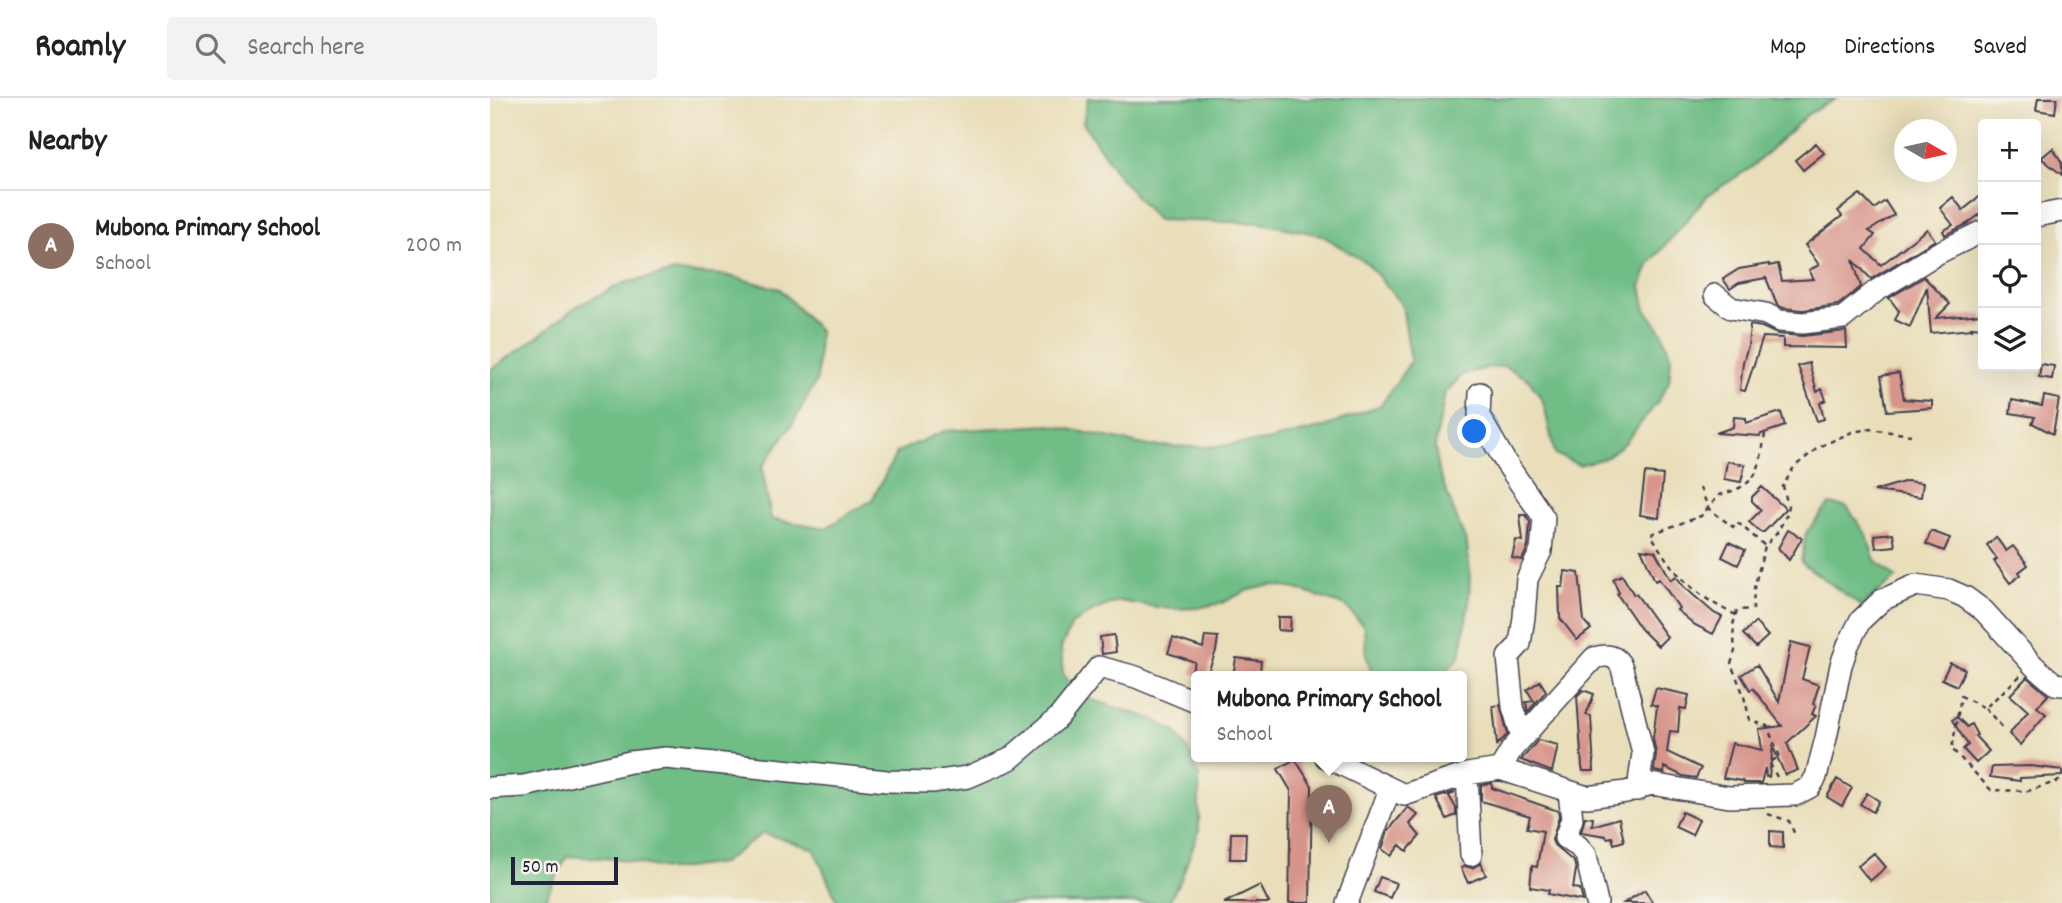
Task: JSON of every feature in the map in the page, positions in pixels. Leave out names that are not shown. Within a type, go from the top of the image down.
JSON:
[{"type":"street","points":[[2041,215],[2062,211]]},
{"type":"street","points":[[1715,295],[1731,308],[1766,314],[1779,321],[1803,323],[1843,318],[1876,291],[1938,253],[1978,233]]},
{"type":"street","points":[[1480,393],[1479,416],[1506,463],[1544,518],[1541,551],[1527,579],[1520,644],[1508,657],[1513,707],[1522,737]]},
{"type":"street","points":[[1336,762],[1397,793],[1410,794],[1467,774],[1500,769],[1592,797],[1638,790],[1651,784],[1729,797],[1795,795],[1814,782],[1841,665],[1860,621],[1882,600],[1916,585],[1949,590],[1965,597],[1984,611],[2032,664],[2055,684],[2062,685]]},
{"type":"street","points":[[1500,769],[1522,737],[1594,657],[1601,655],[1613,657],[1622,667],[1643,753],[1638,790]]},
{"type":"street","points":[[490,788],[524,786],[630,762],[666,758],[887,781],[932,782],[956,779],[968,777],[1010,759],[1059,717],[1099,667],[1136,677],[1191,700]]},
{"type":"street","points":[[1467,774],[1471,855]]},
{"type":"street","points":[[1347,903],[1390,789]]},
{"type":"street","points":[[1569,792],[1572,819],[1565,838],[1586,855],[1597,903]]},
{"type":"path","points":[[1787,796],[1769,762],[1780,757],[1767,726],[1750,720],[1744,693],[1731,664],[1735,651],[1733,625],[1737,610],[1753,609],[1754,588],[1765,546],[1777,533],[1789,510],[1783,486],[1794,467],[1819,447],[1852,432],[1871,429],[1911,435]]},
{"type":"path","points":[[1736,615],[1707,601],[1663,555],[1651,534],[1691,521],[1709,509],[1719,495],[1740,490],[1755,477],[1765,434]]},
{"type":"path","points":[[1700,488],[1709,509],[1733,527],[1737,522],[1765,546]]},
{"type":"path","points":[[1985,708],[2032,664]]},
{"type":"path","points":[[2003,728],[1985,708],[1961,696],[1952,749],[1991,790],[2028,791],[2062,780]]},
{"type":"green space","points":[[1088,98],[1837,98],[1808,114],[1752,167],[1708,195],[1650,263],[1641,286],[1646,310],[1662,332],[1671,357],[1669,382],[1657,403],[1625,443],[1605,458],[1579,465],[1555,454],[1543,401],[1528,379],[1504,366],[1463,374],[1445,393],[1435,446],[1439,472],[1467,545],[1470,573],[1469,602],[1460,657],[1446,671],[1371,671],[1366,654],[1364,627],[1346,606],[1296,589],[1271,585],[1246,591],[1222,603],[1197,608],[1171,609],[1118,601],[1095,610],[1072,624],[1061,648],[1063,674],[1079,696],[1153,719],[1176,732],[1190,754],[1199,778],[1199,830],[1181,879],[1168,903],[838,903],[814,849],[763,833],[722,863],[670,870],[618,859],[567,856],[543,903],[490,903],[490,370],[577,306],[624,283],[675,272],[725,275],[780,289],[819,331],[817,380],[792,425],[762,467],[771,519],[826,528],[872,500],[897,452],[944,431],[1050,425],[1149,446],[1208,447],[1266,441],[1324,427],[1381,405],[1411,361],[1402,305],[1368,264],[1321,235],[1261,223],[1157,220],[1120,178],[1083,123]]},
{"type":"green space","points":[[1829,504],[1847,507],[1866,534],[1875,560],[1896,578],[1861,606],[1801,562],[1806,533]]},
{"type":"building","points":[[2038,98],[2057,98],[2055,113],[2036,110]]},
{"type":"building","points":[[1816,143],[1824,153],[1803,170],[1795,160]]},
{"type":"building","points":[[2053,148],[2062,163],[2062,175],[2041,158]]},
{"type":"building","points":[[1860,194],[1874,209],[1885,201],[1894,215],[1869,231],[1875,235],[1864,249],[1881,265],[1927,229],[1935,240],[1871,279],[1853,260],[1861,287],[1838,305],[1803,310],[1783,308],[1777,305],[1766,278],[1739,283],[1730,289],[1723,279],[1739,269],[1778,264],[1782,281],[1814,279],[1809,270],[1819,265],[1805,245],[1842,216],[1838,211]]},
{"type":"building","points":[[1953,197],[1963,210],[1978,198],[1978,216],[1945,235],[1943,231],[1953,225],[1940,208]]},
{"type":"building","points":[[1924,277],[1950,304],[1936,318],[1978,314],[1978,328],[1931,333],[1927,287],[1910,327],[1895,320],[1899,311],[1889,298]]},
{"type":"building","points":[[1750,325],[1777,334],[1802,336],[1846,331],[1847,348],[1783,347],[1783,338],[1763,337],[1745,391],[1740,390]]},
{"type":"building","points":[[1809,363],[1817,392],[1822,389],[1826,400],[1820,403],[1824,419],[1817,421],[1798,366]]},
{"type":"building","points":[[2041,364],[2054,366],[2052,379],[2039,377]]},
{"type":"building","points":[[1899,373],[1904,399],[1932,401],[1932,408],[1887,411],[1881,376]]},
{"type":"building","points":[[2044,396],[2059,399],[2053,434],[2032,423],[2035,417],[2010,413],[2012,400],[2042,406]]},
{"type":"building","points":[[1781,412],[1785,426],[1760,436],[1716,433],[1733,427],[1734,417],[1746,418],[1746,423]]},
{"type":"building","points":[[1727,461],[1745,465],[1741,482],[1724,479]]},
{"type":"building","points":[[1645,473],[1663,475],[1659,518],[1640,515]]},
{"type":"building","points":[[1907,481],[1923,483],[1921,497],[1874,491]]},
{"type":"building","points":[[1762,487],[1786,509],[1764,532],[1760,532],[1749,522],[1761,510],[1752,501],[1752,497]]},
{"type":"building","points":[[1520,515],[1526,515],[1530,522],[1528,547],[1522,560],[1512,558],[1516,540],[1523,541]]},
{"type":"building","points":[[1788,530],[1802,538],[1789,560],[1778,548]]},
{"type":"building","points":[[1931,531],[1950,538],[1944,551],[1926,544]]},
{"type":"building","points":[[1893,533],[1895,546],[1876,548],[1874,535]]},
{"type":"building","points":[[1996,537],[2006,551],[2013,546],[2028,565],[2019,572],[2021,575],[2010,583],[1994,561],[1997,559],[1987,545]]},
{"type":"building","points":[[1729,542],[1745,550],[1738,565],[1722,557]]},
{"type":"building","points":[[1641,549],[1655,551],[1671,580],[1676,576],[1684,587],[1722,617],[1713,634],[1695,625],[1677,610],[1679,608],[1659,579],[1655,581]]},
{"type":"building","points":[[1565,571],[1579,573],[1584,621],[1591,629],[1577,640],[1560,618],[1559,587],[1563,587]]},
{"type":"building","points":[[1622,575],[1667,637],[1658,646],[1641,629],[1617,594],[1619,593],[1613,579]]},
{"type":"building","points":[[1278,617],[1291,617],[1290,631],[1278,630]]},
{"type":"building","points":[[1755,622],[1768,636],[1756,647],[1743,634]]},
{"type":"building","points":[[1114,635],[1116,652],[1102,654],[1100,637]]},
{"type":"building","points":[[1205,636],[1218,637],[1208,671],[1192,671],[1195,662],[1168,653],[1173,638],[1203,648]]},
{"type":"building","points":[[1791,642],[1810,647],[1802,679],[1819,685],[1812,714],[1816,716],[1787,743],[1798,770],[1785,775],[1773,747],[1769,777],[1766,777],[1765,768],[1761,783],[1744,783],[1723,778],[1732,743],[1762,750],[1759,729],[1782,726],[1753,688],[1750,690],[1741,675],[1757,665],[1779,702]]},
{"type":"building","points":[[1236,658],[1261,661],[1260,671],[1234,671]]},
{"type":"building","points":[[1950,663],[1965,669],[1957,686],[1942,679]]},
{"type":"building","points":[[2027,677],[2048,695],[2037,707],[2046,714],[2020,745],[2009,734],[2028,711],[2010,695]]},
{"type":"building","points":[[1540,681],[1546,691],[1528,712],[1526,702],[1534,701],[1527,690]]},
{"type":"building","points":[[1656,688],[1689,695],[1686,709],[1680,708],[1678,732],[1670,731],[1667,752],[1701,768],[1696,778],[1683,776],[1664,767],[1664,773],[1654,771],[1656,754],[1653,738],[1657,706],[1651,704]]},
{"type":"building","points":[[1583,690],[1594,694],[1586,715],[1591,716],[1594,771],[1583,771],[1582,767],[1577,696]]},
{"type":"building","points":[[1500,705],[1508,734],[1497,745],[1493,706]]},
{"type":"building","points":[[1957,717],[1967,727],[1971,724],[1977,735],[1975,736],[1989,751],[1976,763],[1963,749],[1968,745],[1952,720]]},
{"type":"building","points":[[1538,740],[1558,745],[1552,772],[1521,760]]},
{"type":"building","points":[[1290,762],[1297,762],[1312,786],[1310,903],[1289,903],[1291,791],[1278,769]]},
{"type":"building","points":[[2031,766],[2062,770],[2062,776],[2020,778],[2020,781],[1990,777],[1992,767]]},
{"type":"building","points":[[1837,779],[1852,788],[1842,806],[1827,797]]},
{"type":"building","points":[[1492,783],[1492,788],[1558,811],[1559,817],[1552,840],[1554,845],[1574,862],[1576,870],[1573,888],[1580,889],[1583,901],[1548,894],[1549,890],[1530,887],[1532,866],[1537,867],[1543,831],[1527,828],[1530,816],[1481,801],[1481,785]]},
{"type":"building","points":[[1455,792],[1449,796],[1456,808],[1456,815],[1447,819],[1436,798]]},
{"type":"building","points":[[1867,793],[1879,801],[1873,812],[1860,804]]},
{"type":"building","points":[[1408,807],[1418,815],[1410,824],[1420,836],[1407,851],[1400,845],[1391,856],[1382,849],[1388,831]]},
{"type":"building","points":[[1682,812],[1699,820],[1692,835],[1675,827]]},
{"type":"building","points":[[1585,817],[1593,818],[1592,826],[1619,818],[1624,841],[1614,844],[1612,837],[1581,832]]},
{"type":"building","points":[[1770,831],[1783,832],[1783,848],[1770,847]]},
{"type":"building","points":[[1231,833],[1246,833],[1245,859],[1230,859]]},
{"type":"building","points":[[1874,853],[1886,867],[1870,881],[1858,866]]},
{"type":"building","points":[[1481,863],[1486,875],[1468,883],[1461,868],[1472,868]]},
{"type":"building","points":[[1380,877],[1396,883],[1390,898],[1374,892]]},
{"type":"building","points":[[1260,885],[1269,903],[1224,903]]},
{"type":"building","points":[[1645,890],[1653,903],[1624,903]]},
{"type":"place","name":"Mubona Primary School","points":[[1329,843]]}]
